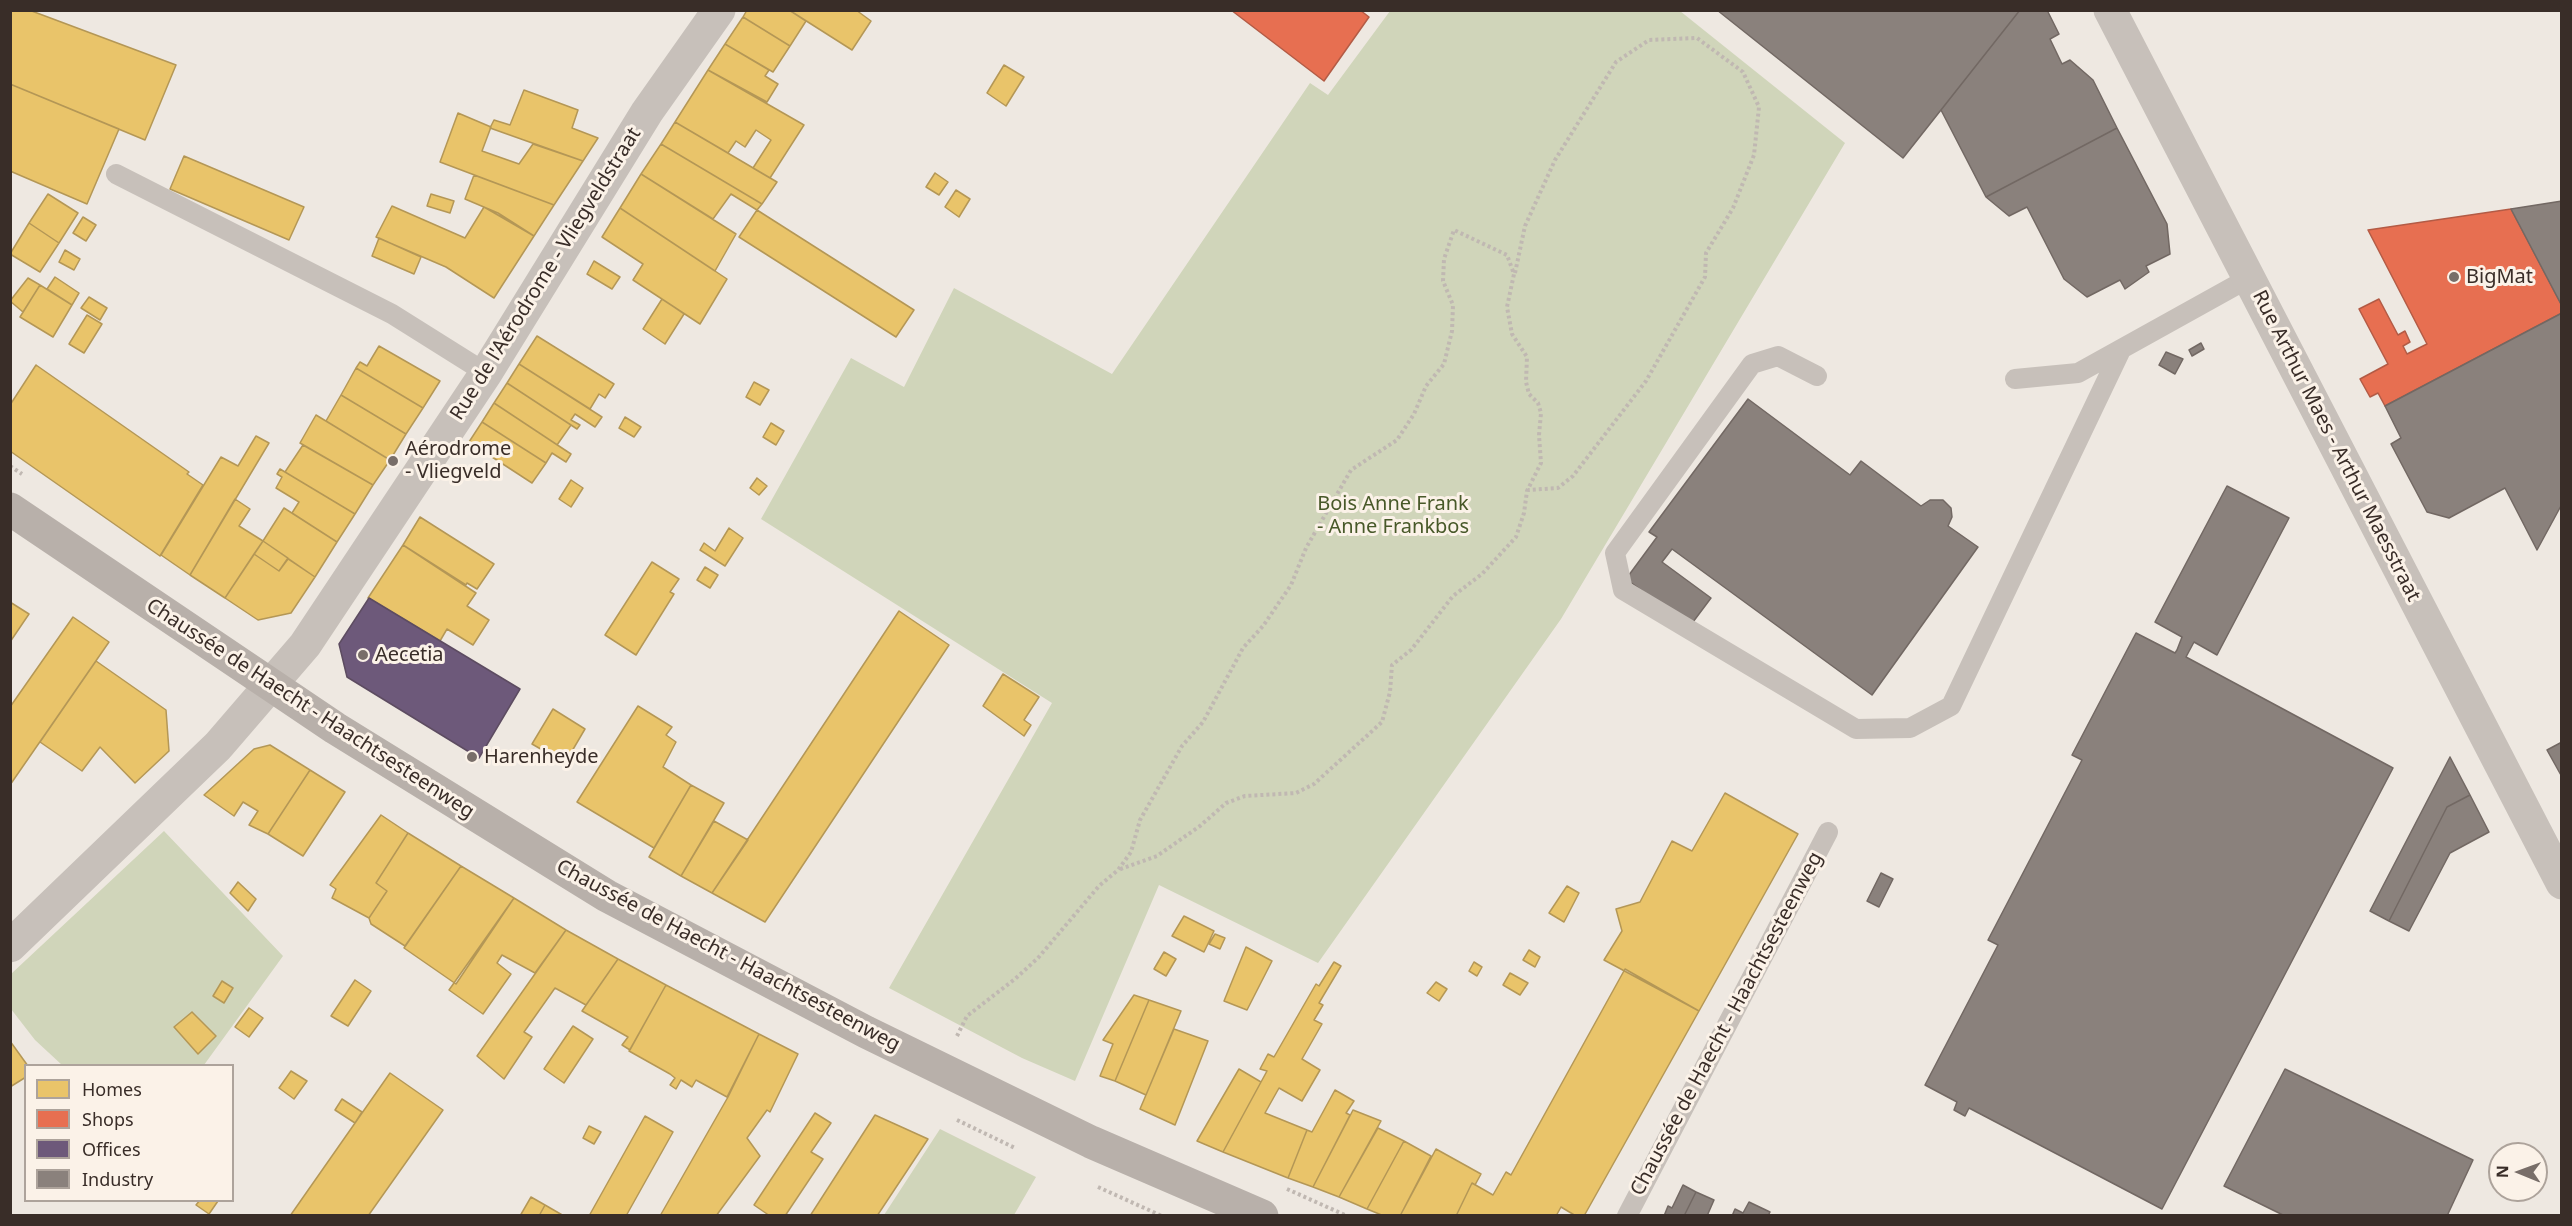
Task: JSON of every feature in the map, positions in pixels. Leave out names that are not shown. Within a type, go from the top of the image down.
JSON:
[{"type":"main road","name":"Chaussée de Haecht - Haachtsesteenweg","points":[[10,509],[270,685],[420,782],[608,896],[866,1032],[1091,1142],[1262,1215]]},
{"type":"street","name":"Rue de l'Aérodrome - Vliegveldstraat","points":[[10,946],[218,746],[316,631],[486,373],[647,112],[719,10]]},
{"type":"street","name":"Rue Arthur Maes - Arthur Maesstraat","points":[[2110,10],[2562,883]]},
{"type":"lane","points":[[116,174],[392,314],[486,373]]},
{"type":"lane","points":[[2015,379],[2078,373],[2249,278]]},
{"type":"lane","points":[[1817,376],[1778,356],[1752,364],[1615,553],[1623,590],[1856,729],[1910,728],[1951,706],[2121,350]]},
{"type":"lane","name":"Chaussée de Haecht - Haachtsesteenweg","points":[[1627,1215],[1828,832]]},
{"type":"path","points":[[1118,870],[1157,856],[1200,826],[1226,803],[1245,796],[1296,793],[1314,784],[1382,722],[1390,692],[1392,665],[1411,650],[1453,596],[1482,574],[1515,537],[1524,513],[1527,490],[1541,463],[1539,435],[1541,413],[1538,403],[1529,394],[1526,382],[1527,357],[1512,334],[1507,308],[1525,226],[1555,160],[1616,62],[1649,40],[1697,38],[1743,72],[1759,107],[1754,155],[1733,208],[1706,253],[1705,277],[1646,381],[1573,476],[1558,488],[1527,490]]},
{"type":"path","points":[[956,1037],[967,1016],[1038,958],[1085,901],[1118,870],[1131,852],[1140,820],[1182,746],[1203,722],[1243,648],[1263,626],[1291,585],[1306,548],[1351,471],[1397,440],[1414,414],[1426,386],[1444,364],[1452,331],[1453,304],[1443,281],[1444,259],[1454,230],[1507,255],[1514,274]]},
{"type":"path","points":[[10,466],[30,479]]},
{"type":"path","points":[[946,1032],[967,1042]]},
{"type":"path","points":[[1284,1188],[1347,1215]]},
{"type":"green space","name":"Bois Anne Frank - Anne Frankbos","points":[[1390,11],[1680,11],[1845,143],[1561,619],[1318,963],[1159,885],[1075,1081],[1022,1058],[889,988],[1052,703],[761,519],[851,358],[904,387],[954,288],[1112,374],[1310,83],[1328,95]]},
{"type":"green space","points":[[164,831],[283,956],[205,1064],[61,1064],[35,1040],[11,1009],[11,974]]},
{"type":"green space","points":[[940,1129],[1036,1177],[1014,1215],[884,1215]]},
{"type":"building: Homes","points":[[10,10],[29,10],[176,65],[145,140],[10,84]]},
{"type":"building: Homes","points":[[747,10],[789,10],[806,21],[790,46],[743,17]]},
{"type":"building: Homes","points":[[789,10],[856,10],[871,21],[852,50]]},
{"type":"building: Homes","points":[[743,17],[790,46],[773,72],[725,44]]},
{"type":"building: Homes","points":[[725,44],[769,70],[765,76],[778,84],[767,102],[708,70]]},
{"type":"building: Homes","points":[[1004,65],[1024,77],[1006,106],[987,93]]},
{"type":"building: Homes","points":[[708,70],[804,125],[770,178],[753,168],[771,140],[756,130],[745,147],[736,141],[728,153],[675,122]]},
{"type":"building: Homes","points":[[10,84],[119,129],[87,204],[10,171]]},
{"type":"building: Homes","points":[[524,90],[578,110],[572,128],[598,138],[583,161],[490,128],[494,120],[510,125]]},
{"type":"building: Homes","points":[[458,113],[491,127],[482,151],[519,164],[533,144],[583,161],[554,205],[440,162]]},
{"type":"building: Homes","points":[[675,122],[777,182],[762,204],[661,144]]},
{"type":"building: Homes","points":[[661,144],[762,204],[757,210],[731,194],[713,219],[641,174]]},
{"type":"building: Homes","points":[[184,156],[304,207],[289,240],[170,189]]},
{"type":"building: Homes","points":[[935,173],[948,182],[939,195],[926,187]]},
{"type":"building: Homes","points":[[641,174],[736,234],[715,271],[620,208]]},
{"type":"building: Homes","points":[[474,175],[554,205],[534,236],[498,213],[465,199]]},
{"type":"building: Homes","points":[[956,190],[970,199],[959,217],[945,207]]},
{"type":"building: Homes","points":[[48,194],[78,213],[59,243],[29,223]]},
{"type":"building: Homes","points":[[431,194],[454,201],[450,213],[427,206]]},
{"type":"building: Homes","points":[[392,206],[465,238],[484,207],[534,236],[494,298],[446,267],[376,237]]},
{"type":"building: Homes","points":[[620,208],[727,279],[700,324],[633,280],[643,264],[602,237]]},
{"type":"building: Homes","points":[[757,210],[914,310],[896,337],[739,237]]},
{"type":"building: Homes","points":[[83,217],[96,225],[86,241],[73,233]]},
{"type":"building: Homes","points":[[29,223],[59,243],[40,272],[10,254]]},
{"type":"building: Homes","points":[[379,238],[421,257],[414,274],[372,256]]},
{"type":"building: Homes","points":[[65,250],[80,259],[74,270],[59,262]]},
{"type":"building: Homes","points":[[594,261],[620,277],[612,289],[587,274]]},
{"type":"building: Homes","points":[[55,277],[79,293],[72,305],[47,289]]},
{"type":"building: Homes","points":[[28,278],[40,285],[23,312],[10,301]]},
{"type":"building: Homes","points":[[40,285],[72,305],[53,337],[20,317]]},
{"type":"building: Homes","points":[[89,297],[107,308],[100,320],[81,308]]},
{"type":"building: Homes","points":[[662,299],[684,314],[665,344],[643,329]]},
{"type":"building: Homes","points":[[87,315],[102,324],[84,353],[69,344]]},
{"type":"building: Homes","points":[[537,336],[614,384],[605,398],[599,394],[590,409],[519,364]]},
{"type":"building: Homes","points":[[379,346],[440,381],[423,408],[356,368],[360,362],[367,366]]},
{"type":"building: Homes","points":[[519,364],[602,417],[595,427],[575,414],[571,420],[580,425],[577,429],[507,383]]},
{"type":"building: Homes","points":[[36,365],[189,472],[187,474],[203,485],[160,556],[10,451],[10,405]]},
{"type":"building: Homes","points":[[356,368],[423,408],[406,434],[341,395]]},
{"type":"building: Homes","points":[[754,382],[769,390],[760,405],[746,397]]},
{"type":"building: Homes","points":[[507,383],[571,425],[557,445],[494,403]]},
{"type":"building: Homes","points":[[341,395],[406,434],[390,460],[326,421]]},
{"type":"building: Homes","points":[[494,403],[571,454],[566,462],[552,453],[546,463],[482,422]]},
{"type":"building: Homes","points":[[316,415],[390,460],[373,485],[300,443]]},
{"type":"building: Homes","points":[[625,417],[641,427],[634,437],[619,428]]},
{"type":"building: Homes","points":[[482,422],[546,463],[532,483],[469,442]]},
{"type":"building: Homes","points":[[771,423],[784,431],[776,445],[763,437]]},
{"type":"building: Homes","points":[[256,436],[269,443],[190,575],[161,555],[221,457],[238,466]]},
{"type":"building: Homes","points":[[303,445],[373,485],[355,514],[285,472]]},
{"type":"building: Homes","points":[[280,469],[355,514],[337,542],[292,513],[299,502],[276,488],[282,477],[277,474]]},
{"type":"building: Homes","points":[[757,478],[767,486],[759,495],[750,488]]},
{"type":"building: Homes","points":[[571,480],[583,488],[571,507],[559,499]]},
{"type":"building: Homes","points":[[235,499],[250,509],[239,526],[263,541],[225,598],[190,575]]},
{"type":"building: Homes","points":[[284,508],[337,542],[315,577],[263,541]]},
{"type":"building: Homes","points":[[420,517],[494,564],[477,589],[467,583],[466,585],[403,545]]},
{"type":"building: Homes","points":[[729,528],[743,538],[725,566],[700,550],[704,543],[715,551]]},
{"type":"building: Homes","points":[[263,541],[288,558],[279,571],[254,554]]},
{"type":"building: Homes","points":[[403,545],[476,593],[467,606],[489,620],[473,645],[447,629],[440,641],[368,598]]},
{"type":"building: Homes","points":[[254,554],[279,571],[288,559],[315,577],[291,613],[258,620],[225,598]]},
{"type":"building: Homes","points":[[652,562],[679,579],[670,592],[674,594],[636,655],[605,635]]},
{"type":"building: Homes","points":[[705,567],[718,575],[710,588],[697,580]]},
{"type":"building: Homes","points":[[10,602],[29,614],[10,642]]},
{"type":"building: Homes","points":[[899,611],[949,645],[765,922],[712,893]]},
{"type":"building: Homes","points":[[73,617],[109,642],[10,785],[10,707]]},
{"type":"building: Homes","points":[[96,661],[166,710],[169,751],[135,783],[100,747],[82,771],[40,742]]},
{"type":"building: Homes","points":[[1003,674],[1039,697],[1024,720],[1031,725],[1024,736],[983,706]]},
{"type":"building: Homes","points":[[638,706],[672,727],[666,735],[676,742],[663,767],[691,785],[654,848],[577,802]]},
{"type":"building: Homes","points":[[553,709],[585,729],[565,763],[532,744]]},
{"type":"building: Homes","points":[[270,745],[310,770],[268,834],[249,825],[258,811],[243,802],[234,816],[204,795],[254,749]]},
{"type":"building: Homes","points":[[310,770],[345,792],[303,856],[268,834]]},
{"type":"building: Homes","points":[[691,785],[724,803],[681,876],[649,857]]},
{"type":"building: Homes","points":[[1725,793],[1798,834],[1699,1011],[1604,960],[1622,931],[1616,909],[1640,902],[1672,841],[1692,851]]},
{"type":"building: Homes","points":[[381,815],[408,833],[376,883],[387,891],[369,918],[332,898],[336,889],[330,885]]},
{"type":"building: Homes","points":[[714,821],[748,840],[712,893],[681,876]]},
{"type":"building: Homes","points":[[408,833],[461,866],[405,946],[371,924],[369,918],[387,891],[376,883]]},
{"type":"building: Homes","points":[[461,866],[514,898],[456,984],[404,948]]},
{"type":"building: Homes","points":[[238,882],[256,899],[248,911],[230,893]]},
{"type":"building: Homes","points":[[1567,886],[1579,893],[1564,922],[1549,913]]},
{"type":"building: Homes","points":[[514,898],[566,930],[535,973],[502,955],[497,963],[511,974],[483,1014],[449,990]]},
{"type":"building: Homes","points":[[1184,916],[1214,931],[1204,952],[1172,936]]},
{"type":"building: Homes","points":[[566,930],[618,959],[586,1005],[555,988],[524,1032],[532,1037],[504,1079],[477,1056]]},
{"type":"building: Homes","points":[[1215,934],[1225,938],[1220,949],[1209,944]]},
{"type":"building: Homes","points":[[1246,947],[1272,961],[1247,1010],[1224,1001]]},
{"type":"building: Homes","points":[[1529,950],[1540,957],[1535,967],[1523,960]]},
{"type":"building: Homes","points":[[1164,952],[1176,959],[1166,976],[1154,969]]},
{"type":"building: Homes","points":[[618,959],[666,985],[630,1050],[622,1045],[628,1037],[582,1011]]},
{"type":"building: Homes","points":[[1334,962],[1341,966],[1319,1003],[1323,1005],[1314,1020],[1322,1024],[1302,1059],[1320,1070],[1302,1101],[1279,1088],[1265,1113],[1307,1130],[1288,1178],[1223,1152],[1267,1071],[1260,1069],[1268,1054],[1274,1057],[1316,984],[1319,986]]},
{"type":"building: Homes","points":[[1474,962],[1482,967],[1477,976],[1469,971]]},
{"type":"building: Homes","points":[[1625,969],[1699,1011],[1584,1216],[1576,1216],[1561,1207],[1556,1216],[1456,1216],[1472,1183],[1493,1195],[1506,1172],[1511,1175]]},
{"type":"building: Homes","points":[[1510,973],[1528,983],[1520,995],[1503,985]]},
{"type":"building: Homes","points":[[355,980],[371,991],[348,1026],[331,1016]]},
{"type":"building: Homes","points":[[222,981],[233,988],[224,1003],[213,996]]},
{"type":"building: Homes","points":[[1436,982],[1447,989],[1439,1001],[1427,993]]},
{"type":"building: Homes","points":[[666,985],[759,1034],[727,1097],[696,1080],[692,1087],[681,1080],[676,1089],[670,1085],[675,1078],[629,1051]]},
{"type":"building: Homes","points":[[1134,995],[1149,1000],[1115,1081],[1100,1076],[1113,1044],[1103,1040]]},
{"type":"building: Homes","points":[[1149,1000],[1181,1011],[1146,1095],[1115,1081]]},
{"type":"building: Homes","points":[[249,1008],[263,1018],[249,1037],[235,1027]]},
{"type":"building: Homes","points":[[192,1012],[216,1036],[198,1054],[174,1027]]},
{"type":"building: Homes","points":[[573,1026],[593,1039],[564,1083],[544,1069]]},
{"type":"building: Homes","points":[[1174,1029],[1208,1041],[1175,1125],[1140,1109]]},
{"type":"building: Homes","points":[[759,1034],[798,1054],[770,1112],[767,1110],[747,1138],[760,1156],[716,1216],[660,1216],[728,1097]]},
{"type":"building: Homes","points":[[10,1041],[27,1064],[24,1064],[24,1078],[10,1087]]},
{"type":"building: Homes","points":[[1239,1069],[1261,1082],[1223,1152],[1197,1141]]},
{"type":"building: Homes","points":[[291,1071],[307,1081],[294,1099],[279,1088]]},
{"type":"building: Homes","points":[[390,1073],[443,1110],[368,1216],[290,1216]]},
{"type":"building: Homes","points":[[1335,1090],[1354,1101],[1346,1113],[1350,1115],[1313,1187],[1288,1178],[1307,1130],[1312,1132]]},
{"type":"building: Homes","points":[[342,1099],[362,1112],[355,1123],[335,1110]]},
{"type":"building: Homes","points":[[1353,1110],[1381,1121],[1339,1197],[1313,1187]]},
{"type":"building: Homes","points":[[815,1113],[831,1123],[811,1152],[823,1159],[785,1216],[770,1216],[754,1205]]},
{"type":"building: Homes","points":[[875,1115],[928,1139],[877,1216],[810,1216]]},
{"type":"building: Homes","points":[[645,1116],[673,1132],[626,1216],[589,1216]]},
{"type":"building: Homes","points":[[589,1126],[601,1132],[594,1144],[583,1138]]},
{"type":"building: Homes","points":[[1378,1128],[1404,1141],[1367,1209],[1339,1197]]},
{"type":"building: Homes","points":[[1404,1141],[1431,1156],[1400,1216],[1384,1216],[1367,1209]]},
{"type":"building: Homes","points":[[1436,1149],[1481,1174],[1475,1185],[1472,1183],[1456,1216],[1400,1216]]},
{"type":"building: Homes","points":[[531,1197],[545,1205],[539,1216],[520,1216]]},
{"type":"building: Homes","points":[[198,1202],[217,1202],[209,1214],[196,1205]]},
{"type":"building: Homes","points":[[545,1205],[564,1216],[539,1216]]},
{"type":"building: Shops","points":[[1231,10],[1360,10],[1369,17],[1324,81]]},
{"type":"building: Shops","points":[[2511,209],[2562,306],[2562,313],[2385,406],[2378,393],[2370,397],[2360,379],[2388,364],[2359,309],[2379,299],[2398,335],[2405,331],[2410,342],[2403,346],[2407,354],[2427,344],[2368,230]]},
{"type":"building: Offices","points":[[369,598],[520,689],[479,758],[347,677],[339,644]]},
{"type":"building: Industry","points":[[1717,10],[2020,10],[1903,158]]},
{"type":"building: Industry","points":[[2020,10],[2047,10],[2059,34],[2050,39],[2062,64],[2070,60],[2093,80],[2117,128],[1986,197],[1941,110]]},
{"type":"building: Industry","points":[[2117,128],[2167,224],[2170,254],[2146,266],[2149,272],[2125,289],[2120,280],[2087,297],[2064,279],[2027,207],[2009,216],[1986,197]]},
{"type":"building: Industry","points":[[2562,201],[2562,306],[2511,209]]},
{"type":"building: Industry","points":[[2562,313],[2562,504],[2537,550],[2505,488],[2449,518],[2427,512],[2391,444],[2401,438],[2385,406]]},
{"type":"building: Industry","points":[[2201,343],[2204,349],[2192,356],[2189,350]]},
{"type":"building: Industry","points":[[2166,352],[2183,359],[2175,374],[2159,365]]},
{"type":"building: Industry","points":[[1748,399],[1850,475],[1861,461],[1921,506],[1930,500],[1943,500],[1951,508],[1952,517],[1948,526],[1978,547],[1872,695],[1672,549],[1662,562],[1711,598],[1690,626],[1626,579],[1657,537],[1649,532]]},
{"type":"building: Industry","points":[[2227,486],[2289,518],[2217,655],[2194,642],[2186,657],[2393,768],[2162,1209],[1969,1108],[1965,1116],[1954,1110],[1957,1102],[1925,1085],[1998,945],[1988,940],[2082,760],[2072,755],[2136,633],[2175,653],[2177,650],[2182,637],[2155,622]]},
{"type":"building: Industry","points":[[2562,742],[2562,777],[2547,750]]},
{"type":"building: Industry","points":[[2450,757],[2470,795],[2447,807],[2389,921],[2370,911]]},
{"type":"building: Industry","points":[[2470,795],[2489,832],[2450,853],[2409,931],[2389,921],[2447,807]]},
{"type":"building: Industry","points":[[1881,873],[1893,879],[1879,907],[1867,901]]},
{"type":"building: Industry","points":[[2285,1069],[2473,1160],[2447,1216],[2285,1216],[2224,1186]]},
{"type":"building: Industry","points":[[1683,1185],[1696,1192],[1684,1216],[1664,1216],[1668,1206],[1672,1208]]},
{"type":"building: Industry","points":[[1696,1192],[1714,1200],[1707,1216],[1684,1216]]},
{"type":"building: Industry","points":[[1749,1202],[1770,1212],[1768,1216],[1732,1216],[1735,1209],[1743,1213]]},
{"type":"place","name":"BigMat","points":[[2454,277]]},
{"type":"place","name":"Aérodrome - Vliegveld","points":[[393,461]]},
{"type":"place","name":"Aecetia","points":[[363,655]]},
{"type":"place","name":"Harenheyde","points":[[472,757]]}]
